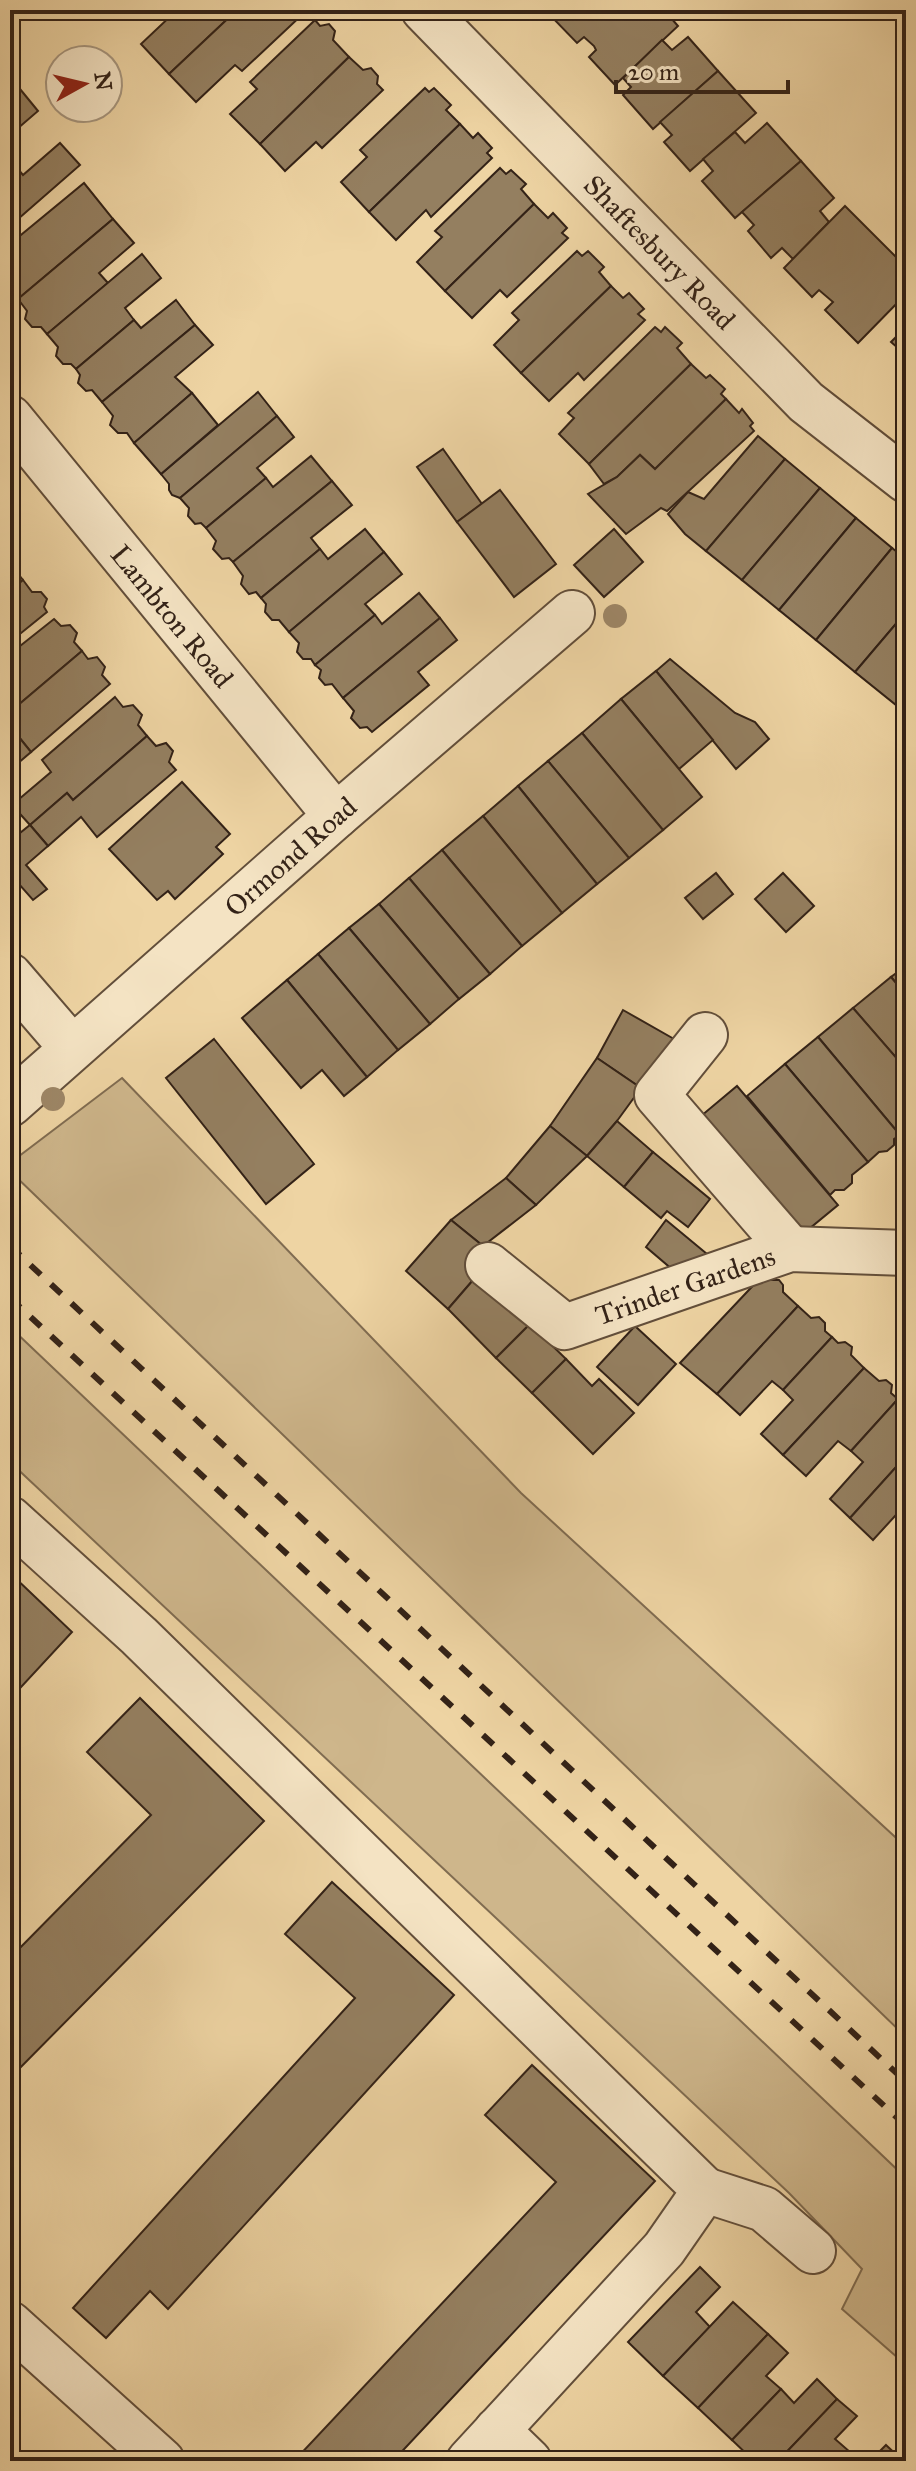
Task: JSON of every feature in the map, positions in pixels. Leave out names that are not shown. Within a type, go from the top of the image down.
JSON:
[{"type":"street","name":"Shaftesbury Road","points":[[424,10],[806,402],[906,480]]},
{"type":"street","name":"Lambton Road","points":[[10,418],[336,816]]},
{"type":"street","name":"Ormond Road","points":[[11,1103],[572,613]]},
{"type":"street","points":[[10,976],[72,1048]]},
{"type":"street","points":[[705,1035],[657,1095],[790,1249]]},
{"type":"street","name":"Trinder Gardens","points":[[488,1265],[565,1327],[790,1249],[906,1253]]},
{"type":"street","points":[[10,1519],[139,1636],[705,2190],[764,2209],[813,2251]]},
{"type":"street","points":[[529,2461],[483,2446],[664,2249],[705,2190]]},
{"type":"street","points":[[10,2324],[162,2461]]},
{"type":"shaded area","points":[[122,1078],[521,1493],[906,1847],[906,2037],[10,1171],[10,1163]]},
{"type":"shaded area","points":[[10,1327],[906,2178],[906,2365],[842,2309],[862,2269],[789,2193],[10,1462]]},
{"type":"building","points":[[177,10],[237,10],[169,74],[141,44]]},
{"type":"building","points":[[237,10],[305,12],[242,71],[235,65],[196,102],[169,74]]},
{"type":"building","points":[[664,10],[678,26],[615,85],[589,57],[596,50],[594,46],[584,37],[577,43],[546,11]]},
{"type":"building","points":[[315,20],[320,26],[329,24],[335,31],[333,40],[349,57],[260,144],[230,114],[257,89],[250,82]]},
{"type":"building","points":[[688,37],[718,71],[653,129],[623,95],[631,87],[623,78],[662,40],[672,50]]},
{"type":"building","points":[[349,57],[363,70],[371,68],[383,90],[322,148],[316,142],[285,171],[260,144]]},
{"type":"building","points":[[718,71],[756,113],[690,171],[664,142],[672,135],[660,122]]},
{"type":"building","points":[[425,88],[429,92],[434,88],[451,105],[446,110],[460,124],[369,212],[341,182],[367,157],[360,150]]},
{"type":"building","points":[[20,89],[38,111],[10,135],[10,98]]},
{"type":"building","points":[[767,123],[801,161],[735,218],[702,181],[713,171],[703,159],[735,132],[745,143]]},
{"type":"building","points":[[460,124],[473,138],[478,133],[492,148],[487,153],[492,158],[431,217],[426,210],[396,240],[369,212]]},
{"type":"building","points":[[60,143],[80,165],[10,226],[10,164],[12,162],[23,175]]},
{"type":"building","points":[[801,161],[834,198],[820,211],[829,222],[793,259],[782,248],[771,258],[748,231],[754,225],[742,212]]},
{"type":"building","points":[[500,168],[506,174],[511,170],[526,184],[521,189],[534,204],[445,291],[417,262],[442,237],[435,231]]},
{"type":"building","points":[[84,183],[113,219],[18,299],[10,290],[10,244]]},
{"type":"building","points":[[534,204],[548,218],[553,213],[567,228],[562,233],[568,238],[507,297],[500,290],[472,318],[445,291]]},
{"type":"building","points":[[845,206],[906,267],[906,294],[858,343],[825,310],[833,302],[819,290],[812,297],[784,268]]},
{"type":"building","points":[[113,219],[134,243],[99,273],[108,283],[47,334],[41,327],[32,327],[25,319],[27,311],[18,299]]},
{"type":"building","points":[[577,251],[582,256],[588,251],[604,267],[599,272],[611,286],[521,373],[494,345],[519,320],[512,313]]},
{"type":"building","points":[[142,254],[161,278],[125,308],[134,320],[76,369],[71,364],[63,364],[56,356],[58,347],[47,334]]},
{"type":"building","points":[[611,286],[623,298],[629,293],[644,309],[638,314],[645,320],[584,380],[578,373],[549,401],[521,373]]},
{"type":"building","points":[[176,300],[195,325],[102,402],[92,390],[86,391],[78,383],[80,375],[76,369],[134,320],[141,328]]},
{"type":"building","points":[[195,325],[213,345],[175,377],[192,393],[134,443],[127,433],[118,433],[110,425],[113,416],[102,402]]},
{"type":"building","points":[[655,327],[661,332],[665,327],[682,343],[677,348],[691,364],[589,464],[559,434],[574,418],[568,413]]},
{"type":"building","points":[[906,327],[906,355],[891,342]]},
{"type":"building","points":[[691,364],[725,389],[721,394],[726,399],[655,469],[640,455],[617,477],[604,484],[589,464]]},
{"type":"building","points":[[258,392],[277,416],[180,498],[172,495],[169,484],[161,474]]},
{"type":"building","points":[[192,393],[218,425],[161,474],[134,443]]},
{"type":"building","points":[[726,399],[739,413],[742,409],[753,423],[750,426],[754,431],[667,511],[661,508],[626,534],[588,494],[617,477],[640,455],[655,469]]},
{"type":"building","points":[[277,416],[294,437],[257,468],[266,478],[206,528],[201,523],[195,524],[188,516],[189,508],[180,498]]},
{"type":"building","points":[[758,436],[785,459],[706,551],[685,534],[668,514],[688,492],[704,499]]},
{"type":"building","points":[[443,449],[482,504],[457,522],[417,467]]},
{"type":"building","points":[[311,456],[332,481],[233,562],[229,558],[222,559],[213,549],[216,541],[206,528],[266,478],[273,487]]},
{"type":"building","points":[[785,459],[820,488],[742,580],[706,551]]},
{"type":"building","points":[[332,481],[352,505],[311,538],[320,549],[261,598],[256,592],[249,594],[241,584],[243,576],[233,562]]},
{"type":"building","points":[[820,488],[856,518],[779,610],[742,580]]},
{"type":"building","points":[[500,490],[556,564],[514,597],[457,522]]},
{"type":"building","points":[[856,518],[892,548],[816,640],[779,610]]},
{"type":"building","points":[[365,529],[384,552],[289,632],[279,620],[272,620],[265,612],[266,604],[261,598],[320,549],[328,559]]},
{"type":"building","points":[[614,529],[643,562],[604,597],[574,565]]},
{"type":"building","points":[[892,548],[906,559],[906,612],[855,672],[816,640]]},
{"type":"building","points":[[10,552],[15,557],[12,566],[23,580],[10,591]]},
{"type":"building","points":[[384,552],[402,574],[365,604],[375,615],[315,665],[311,659],[303,659],[297,652],[299,643],[289,632]]},
{"type":"building","points":[[23,580],[32,592],[41,592],[47,599],[44,607],[47,612],[10,642],[10,591]]},
{"type":"building","points":[[419,593],[440,618],[343,698],[332,684],[325,685],[319,678],[321,670],[315,665],[375,615],[382,624]]},
{"type":"building","points":[[906,612],[906,693],[896,705],[855,672]]},
{"type":"building","points":[[440,618],[457,640],[418,672],[429,685],[372,732],[367,727],[360,728],[351,718],[354,711],[343,698]]},
{"type":"building","points":[[54,619],[61,626],[70,625],[77,633],[74,642],[82,651],[10,712],[10,654]]},
{"type":"building","points":[[82,651],[88,659],[97,657],[105,667],[102,675],[110,684],[31,752],[10,726],[10,712]]},
{"type":"building","points":[[670,659],[735,713],[755,722],[769,739],[736,769],[656,671]]},
{"type":"building","points":[[656,671],[713,740],[679,769],[621,699]]},
{"type":"building","points":[[115,697],[123,707],[133,705],[142,715],[138,725],[147,736],[73,800],[67,793],[30,825],[12,805],[51,772],[42,760]]},
{"type":"building","points":[[621,699],[702,797],[663,830],[582,733]]},
{"type":"building","points":[[10,726],[31,752],[10,770]]},
{"type":"building","points":[[582,733],[663,830],[629,858],[548,761]]},
{"type":"building","points":[[147,736],[156,746],[166,743],[173,751],[169,762],[176,770],[97,837],[81,817],[48,846],[30,825],[67,793],[73,800]]},
{"type":"building","points":[[548,761],[629,858],[597,884],[518,786]]},
{"type":"building","points":[[182,782],[230,834],[216,847],[223,854],[175,899],[168,891],[157,900],[109,849]]},
{"type":"building","points":[[518,786],[597,884],[562,913],[483,816]]},
{"type":"building","points":[[483,816],[562,913],[522,946],[442,850]]},
{"type":"building","points":[[30,825],[48,846],[26,865],[47,889],[33,900],[19,884],[10,888],[10,841]]},
{"type":"building","points":[[442,850],[522,946],[490,974],[409,878]]},
{"type":"building","points":[[716,873],[733,894],[703,919],[685,898]]},
{"type":"building","points":[[783,873],[814,906],[786,932],[755,899]]},
{"type":"building","points":[[409,878],[490,974],[459,999],[379,904]]},
{"type":"building","points":[[379,904],[459,999],[430,1024],[349,928]]},
{"type":"building","points":[[349,928],[430,1024],[398,1050],[318,954]]},
{"type":"building","points":[[318,954],[398,1050],[367,1077],[287,980]]},
{"type":"building","points":[[906,966],[906,995],[891,977]]},
{"type":"building","points":[[891,977],[906,995],[906,1069],[853,1008]]},
{"type":"building","points":[[287,980],[367,1077],[344,1096],[322,1070],[301,1088],[242,1018]]},
{"type":"building","points":[[853,1008],[906,1069],[906,1131],[900,1135],[818,1037]]},
{"type":"building","points":[[623,1010],[674,1039],[641,1088],[597,1058]]},
{"type":"building","points":[[818,1037],[900,1135],[887,1151],[879,1152],[868,1162],[785,1064]]},
{"type":"building","points":[[214,1039],[314,1164],[266,1204],[166,1078]]},
{"type":"building","points":[[597,1058],[641,1088],[587,1156],[550,1126]]},
{"type":"building","points":[[785,1064],[868,1162],[852,1175],[852,1183],[844,1190],[835,1190],[830,1195],[747,1096]]},
{"type":"building","points":[[737,1086],[838,1205],[804,1233],[701,1116]]},
{"type":"building","points":[[617,1121],[653,1152],[624,1187],[587,1156]]},
{"type":"building","points":[[550,1126],[587,1156],[536,1205],[506,1178]]},
{"type":"building","points":[[653,1152],[710,1199],[688,1227],[667,1211],[661,1218],[624,1187]]},
{"type":"building","points":[[506,1178],[536,1205],[483,1246],[451,1220]]},
{"type":"building","points":[[451,1220],[483,1246],[480,1272],[448,1309],[406,1271]]},
{"type":"building","points":[[666,1220],[707,1254],[673,1270],[646,1247]]},
{"type":"building","points":[[480,1272],[530,1324],[496,1358],[448,1309]]},
{"type":"building","points":[[764,1274],[771,1280],[779,1280],[783,1292],[798,1306],[717,1394],[680,1363]]},
{"type":"building","points":[[798,1306],[811,1318],[819,1317],[825,1323],[825,1331],[832,1337],[783,1390],[772,1381],[740,1415],[717,1394]]},
{"type":"building","points":[[530,1324],[566,1359],[532,1393],[496,1358]]},
{"type":"building","points":[[635,1326],[676,1364],[638,1405],[597,1367]]},
{"type":"building","points":[[832,1337],[838,1343],[845,1342],[852,1347],[851,1355],[864,1368],[783,1455],[761,1434],[793,1400],[783,1390]]},
{"type":"building","points":[[566,1359],[592,1386],[599,1379],[634,1413],[593,1454],[532,1393]]},
{"type":"building","points":[[864,1368],[879,1381],[886,1380],[892,1385],[891,1393],[898,1399],[851,1451],[838,1441],[806,1476],[783,1455]]},
{"type":"building","points":[[898,1399],[906,1403],[906,1456],[850,1518],[830,1499],[863,1462],[851,1451]]},
{"type":"building","points":[[906,1456],[906,1504],[873,1540],[850,1518]]},
{"type":"building","points":[[10,1573],[72,1632],[10,1699]]},
{"type":"building","points":[[140,1698],[264,1821],[10,2078],[10,1958],[151,1815],[87,1752]]},
{"type":"building","points":[[332,1882],[454,1995],[168,2309],[150,2291],[106,2338],[73,2308],[355,1998],[285,1934]]},
{"type":"building","points":[[532,2065],[655,2181],[393,2461],[294,2461],[556,2182],[485,2115]]},
{"type":"building","points":[[700,2267],[720,2287],[696,2312],[710,2327],[663,2376],[628,2342]]},
{"type":"building","points":[[733,2302],[768,2334],[698,2408],[663,2376]]},
{"type":"building","points":[[768,2334],[788,2353],[766,2376],[781,2389],[732,2440],[698,2408]]},
{"type":"building","points":[[817,2379],[837,2399],[778,2461],[754,2461],[732,2440],[781,2389],[794,2403]]},
{"type":"building","points":[[837,2399],[857,2416],[835,2439],[850,2452],[842,2461],[778,2461]]},
{"type":"building","points":[[886,2445],[903,2461],[870,2461]]},
{"type":"railway","points":[[10,1246],[906,2082]]},
{"type":"railway","points":[[10,1298],[906,2126]]}]
